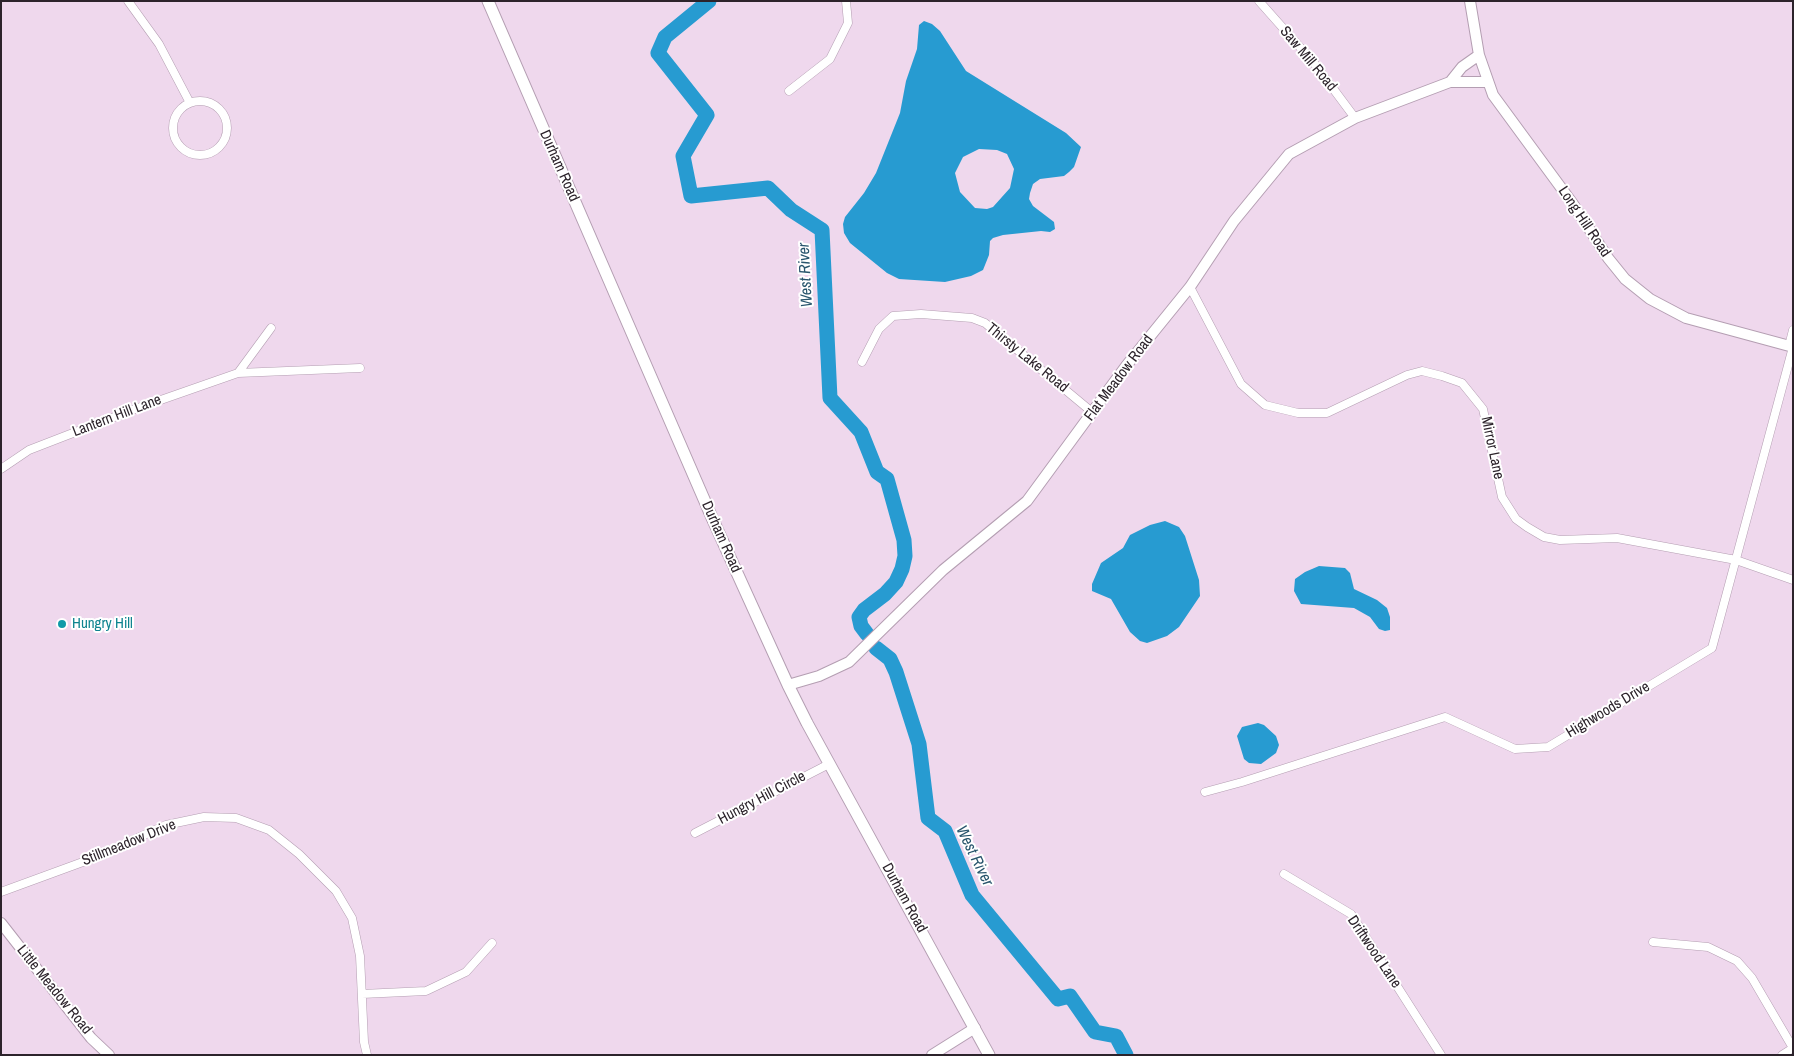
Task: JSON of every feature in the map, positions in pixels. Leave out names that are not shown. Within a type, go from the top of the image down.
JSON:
[{"type":"main road","name":"Durham Road","points":[[488,1],[713,520],[788,685],[829,764],[989,1055]]},
{"type":"street","points":[[128,1],[159,44],[190,103]]},
{"type":"street","points":[[789,91],[830,59],[848,23],[846,1]]},
{"type":"street","name":"Saw Mill Road","points":[[1259,1],[1314,63],[1355,118]]},
{"type":"street","name":"Long Hill Road","points":[[1470,1],[1479,55],[1488,82],[1502,110],[1559,185],[1608,258],[1636,289],[1670,311],[1686,318],[1792,347]]},
{"type":"street","name":"Flat Meadow Road","points":[[1450,82],[1462,67],[1479,55]]},
{"type":"street","name":"Flat Meadow Road","points":[[788,685],[819,676],[849,662],[943,570],[1027,501],[1126,366],[1190,287],[1234,221],[1289,154],[1355,118],[1450,82],[1488,82]]},
{"type":"street","points":[[200,100],[211,103],[220,109],[226,118],[228,129],[225,140],[218,148],[208,154],[198,155],[187,152],[175,138],[173,126],[176,115],[190,103],[200,100]]},
{"type":"street","name":"Mirror Lane","points":[[1190,287],[1241,384],[1264,405],[1298,413],[1327,413],[1408,375],[1422,371],[1442,376],[1462,383],[1483,409],[1502,497],[1516,519],[1544,537],[1560,540],[1617,538],[1736,560],[1793,580]]},
{"type":"street","name":"Thirsty Lake Road","points":[[862,362],[879,329],[893,316],[913,314],[972,318],[985,323],[1092,412]]},
{"type":"street","points":[[238,373],[271,328]]},
{"type":"street","name":"Highwoods Drive","points":[[1205,792],[1445,717],[1516,750],[1548,747],[1712,648],[1792,347],[1793,330]]},
{"type":"street","name":"Lantern Hill Lane","points":[[1,469],[29,450],[135,409],[238,373],[360,368]]},
{"type":"street","name":"Hungry Hill Circle","points":[[695,833],[829,764]]},
{"type":"street","name":"Stillmeadow Drive","points":[[1,892],[91,859],[166,826],[204,817],[236,818],[269,830],[299,854],[336,891],[352,918],[360,956],[364,1042],[367,1055]]},
{"type":"street","name":"Driftwood Lane","points":[[1284,874],[1351,914],[1441,1055]]},
{"type":"street","name":"Little Meadow Road","points":[[1,923],[91,1038],[109,1055]]},
{"type":"street","points":[[1653,942],[1708,946],[1737,961],[1752,978],[1793,1048],[1782,1055]]},
{"type":"street","points":[[362,994],[426,991],[466,972],[492,943]]},
{"type":"street","points":[[932,1055],[975,1028]]},
{"type":"water","points":[[924,21],[932,24],[940,31],[966,71],[1066,133],[1081,147],[1074,167],[1069,172],[1064,176],[1040,179],[1033,184],[1030,193],[1029,199],[1033,206],[1054,222],[1055,229],[1050,232],[1041,231],[1003,235],[993,238],[990,241],[989,255],[983,270],[971,276],[945,282],[899,279],[887,273],[850,243],[844,233],[843,224],[845,217],[864,193],[876,173],[900,113],[906,81],[917,49],[919,25]],"holes":[[[979,149],[997,150],[1007,154],[1014,169],[1010,188],[993,207],[987,209],[975,208],[960,192],[955,173],[963,157]]]},
{"type":"water","points":[[1165,521],[1179,527],[1185,536],[1199,580],[1200,596],[1179,627],[1167,636],[1147,643],[1140,641],[1130,632],[1111,599],[1092,591],[1092,584],[1101,563],[1123,548],[1130,535],[1150,525]]},
{"type":"water","points":[[1319,566],[1345,568],[1350,573],[1354,589],[1377,600],[1387,608],[1390,617],[1390,630],[1379,629],[1370,617],[1354,608],[1301,604],[1294,591],[1295,579]]},
{"type":"water","points":[[1258,723],[1264,725],[1276,736],[1279,745],[1276,753],[1261,764],[1249,763],[1244,759],[1237,736],[1242,727]]},
{"type":"waterway","name":"West River","points":[[709,1],[665,37],[658,53],[707,115],[683,156],[691,196],[768,188],[791,210],[822,230],[830,398],[861,432],[877,472],[887,479],[904,540],[905,556],[896,582],[885,594],[864,610],[859,617],[861,626],[867,634]]},
{"type":"waterway","name":"West River","points":[[876,648],[890,659],[896,672],[919,744],[928,818],[945,831],[972,895],[1058,999],[1070,996],[1095,1032],[1116,1036],[1126,1055]]},
{"type":"place","name":"Hungry Hill","points":[[62,624]]}]
